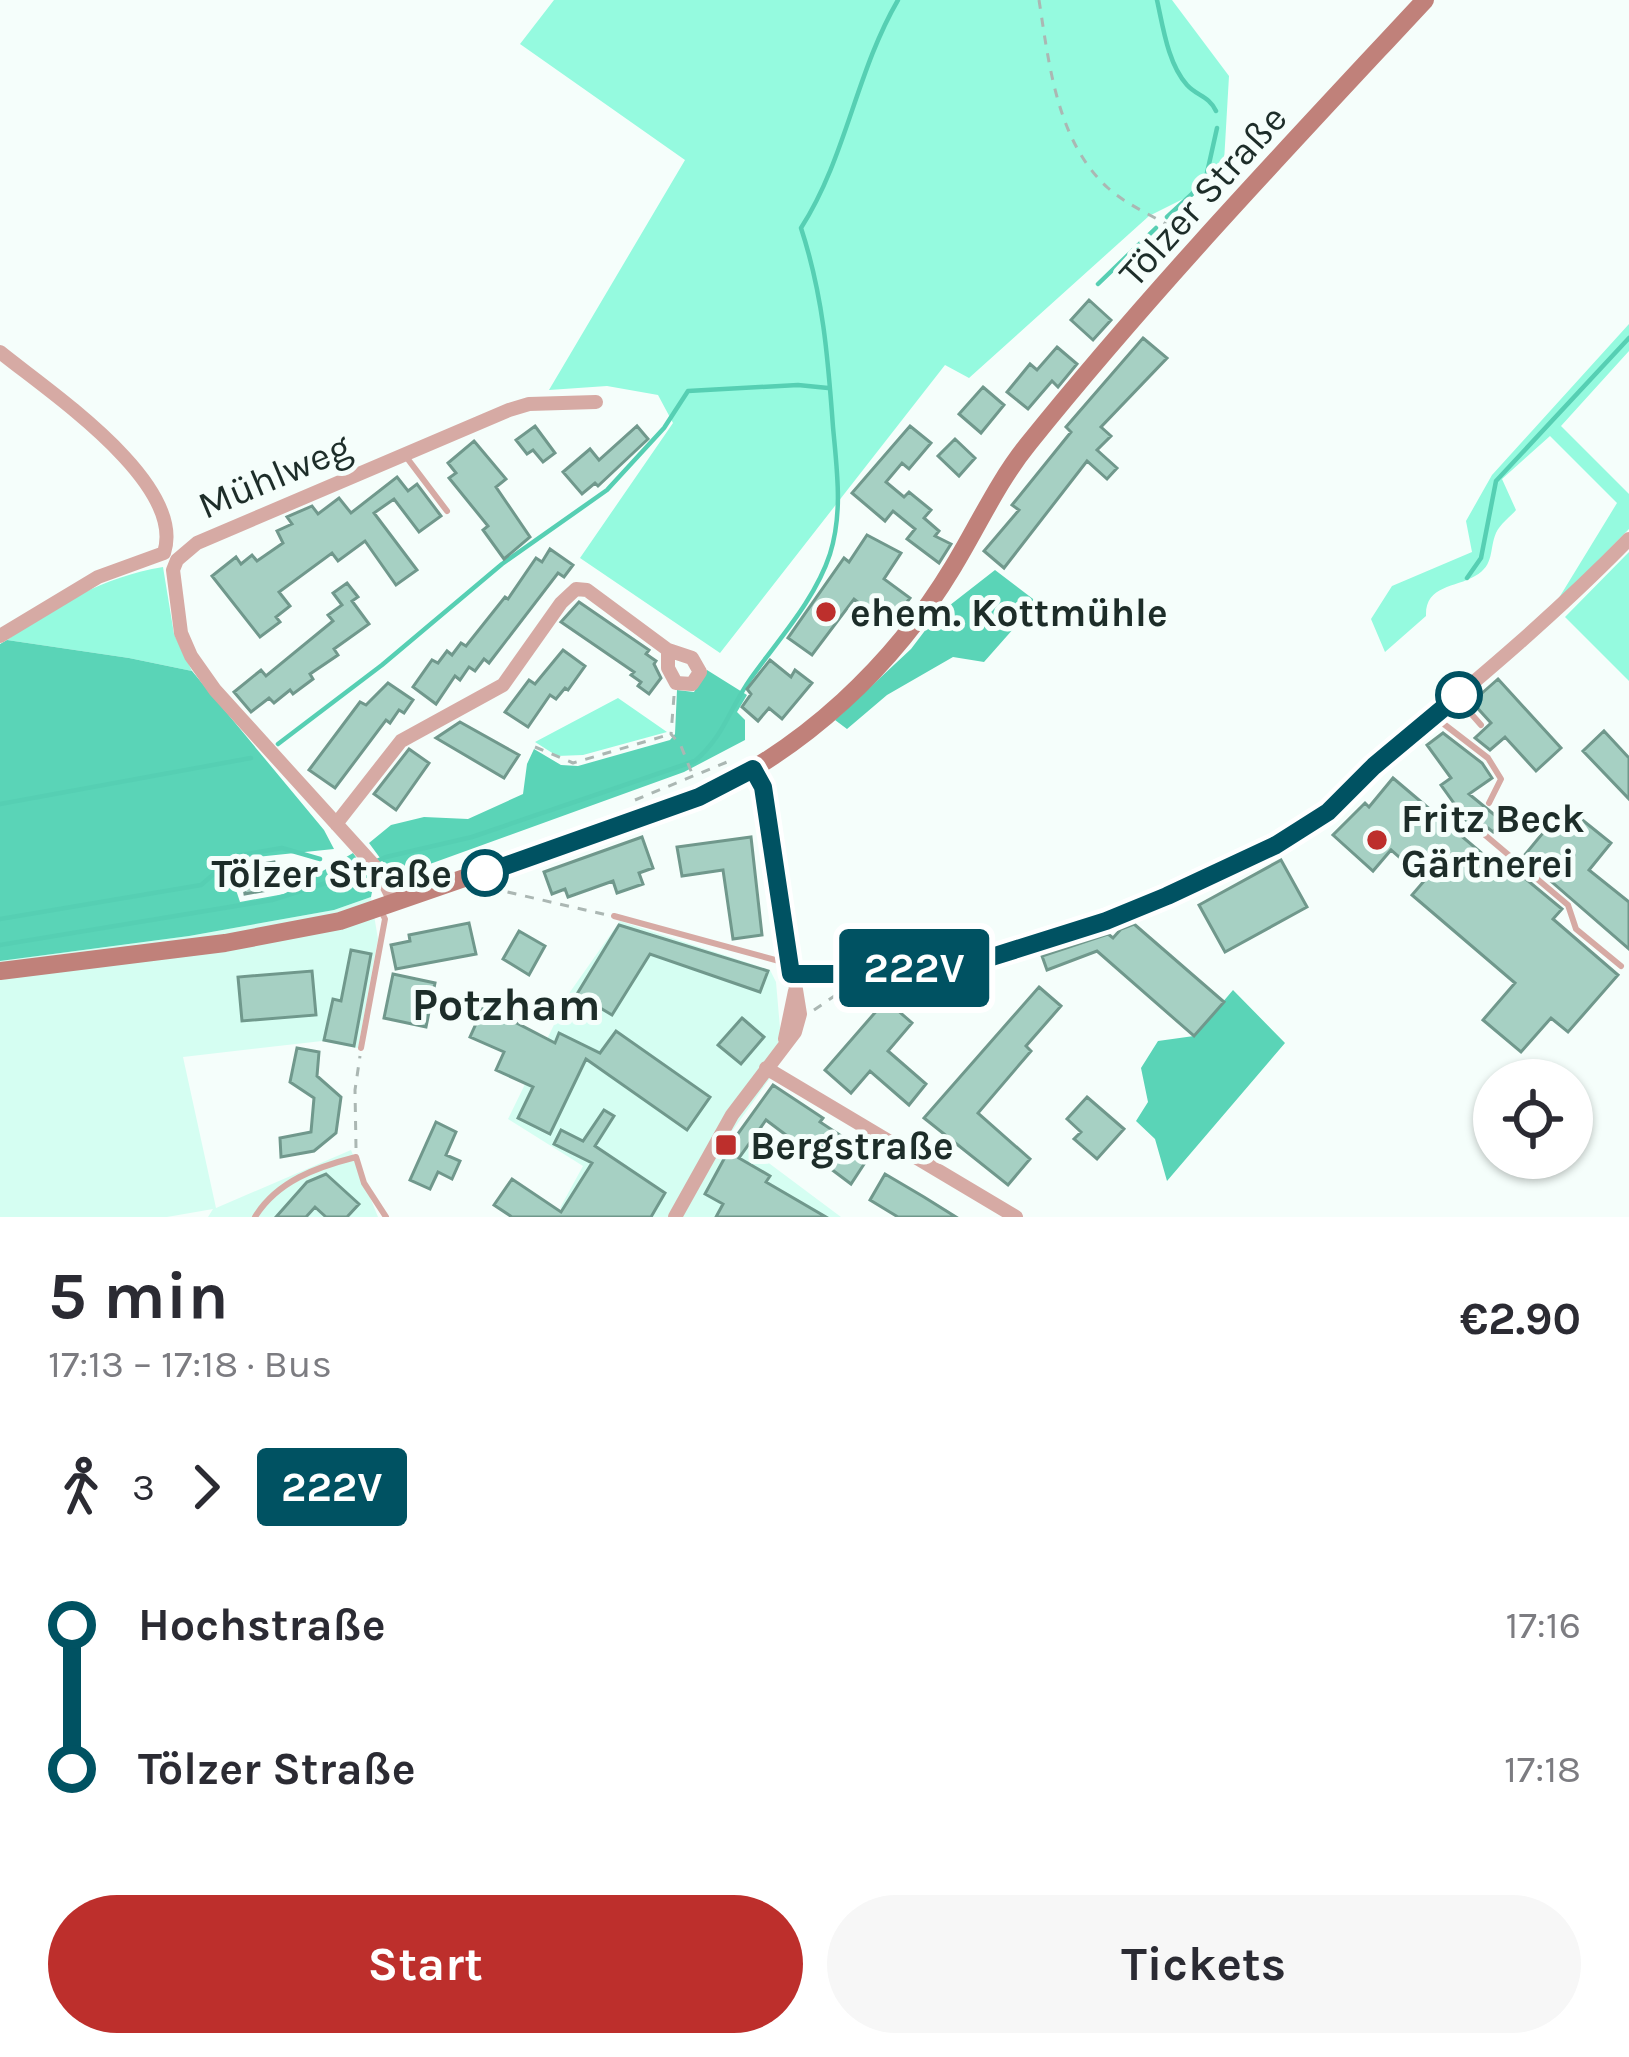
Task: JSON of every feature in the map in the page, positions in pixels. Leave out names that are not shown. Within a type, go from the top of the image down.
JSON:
[{"type":"main road","name":"Tölzer Straße","points":[[0,971],[243,940],[340,921],[699,797],[753,769],[841,704],[901,644],[1029,442],[1246,192],[1425,0]]},
{"type":"street","points":[[0,352],[112,446],[148,483],[167,521],[170,556],[98,578],[0,636]]},
{"type":"street","name":"Mühlweg","points":[[387,905],[379,871],[215,690],[191,656],[181,633],[170,556],[530,404],[596,402]]},
{"type":"street","points":[[790,969],[855,974],[979,961],[1127,913],[1276,845],[1328,812],[1374,766],[1546,621],[1629,539]]},
{"type":"street","points":[[336,824],[401,741],[503,685],[561,602],[576,589],[587,590],[668,650],[692,658],[700,665],[692,684],[676,682],[668,668],[668,650]]},
{"type":"street","points":[[675,1217],[732,1115],[795,1032],[800,1014],[763,787],[753,769]]},
{"type":"street","points":[[766,1068],[1016,1217]]},
{"type":"lane","points":[[405,455],[447,511]]},
{"type":"lane","points":[[1457,697],[1481,725]]},
{"type":"lane","points":[[1434,716],[1488,758],[1502,778],[1489,803]]},
{"type":"lane","points":[[1472,824],[1568,905],[1576,928],[1621,966]]},
{"type":"lane","points":[[361,1048],[387,905]]},
{"type":"lane","points":[[614,916],[790,969]]},
{"type":"lane","points":[[255,1217],[263,1203],[311,1168],[356,1157],[364,1183],[386,1217]]},
{"type":"path","points":[[1039,0],[1054,96],[1091,171],[1112,192],[1178,231]]},
{"type":"path","points":[[676,682],[671,734],[693,776]]},
{"type":"path","points":[[535,747],[573,763],[671,734]]},
{"type":"path","points":[[632,802],[734,759]]},
{"type":"path","points":[[490,888],[531,901],[614,916]]},
{"type":"path","points":[[356,1157],[355,1090],[361,1048]]},
{"type":"shaded area","points":[[371,897],[378,939],[358,1048],[322,1041],[183,1057],[216,1208],[351,1150],[378,1217],[208,1217],[213,1209],[167,1217],[0,1217],[0,961],[189,936],[334,910]]},
{"type":"shaded area","points":[[620,921],[770,970],[776,982],[780,1028],[776,1070],[730,1134],[841,1217],[574,1217],[560,1208],[583,1166],[508,1119],[570,992]]},
{"type":"green space","points":[[554,0],[1172,0],[1229,76],[1223,179],[1149,216],[969,378],[945,365],[720,653],[580,558],[673,423],[658,395],[607,386],[549,390],[685,160],[520,44]]},
{"type":"green space","points":[[1629,324],[1629,351],[1561,426],[1629,494],[1629,529],[1554,606],[1617,503],[1550,436],[1502,479],[1516,510],[1498,530],[1486,567],[1430,598],[1426,616],[1385,652],[1371,619],[1392,586],[1472,552],[1466,521],[1492,475]]},
{"type":"green space","points":[[1629,552],[1629,681],[1565,617]]},
{"type":"green space","points":[[163,567],[174,634],[192,671],[7,640],[81,594]]},
{"type":"green space","points":[[995,570],[1037,602],[984,662],[953,657],[887,695],[847,729],[835,720],[911,649],[936,616]]},
{"type":"green space","points":[[7,640],[192,671],[324,830],[334,849],[226,860],[240,902],[284,894],[353,853],[374,882],[371,897],[334,910],[189,936],[0,961],[0,644]]},
{"type":"green space","points":[[707,670],[747,695],[737,712],[745,720],[745,740],[684,772],[394,877],[369,843],[391,825],[424,817],[468,819],[523,794],[534,749],[561,765],[578,766],[670,740],[675,734],[677,690],[694,692]]},
{"type":"green space","points":[[618,698],[667,732],[583,755],[557,756],[535,742]]},
{"type":"green space","points":[[1233,990],[1285,1043],[1167,1181],[1155,1139],[1136,1121],[1148,1102],[1141,1068],[1158,1041],[1194,1036]]},
{"type":"building","points":[[1089,300],[1111,320],[1093,340],[1071,320]]},
{"type":"building","points":[[1143,338],[1167,358],[1101,427],[1111,436],[1097,450],[1117,468],[1107,479],[1087,461],[1004,568],[984,551],[1019,510],[1012,505],[1071,432],[1066,427]]},
{"type":"building","points":[[1057,347],[1077,364],[1058,387],[1052,381],[1028,409],[1007,392],[1030,364],[1037,370]]},
{"type":"building","points":[[983,387],[1004,405],[981,433],[959,414]]},
{"type":"building","points":[[535,426],[555,453],[543,462],[533,450],[527,454],[516,440]]},
{"type":"building","points":[[637,426],[648,439],[598,486],[595,483],[582,494],[563,472],[590,449],[599,460]]},
{"type":"building","points":[[910,426],[931,443],[909,469],[902,463],[886,482],[904,497],[909,492],[931,510],[924,518],[939,531],[935,536],[951,544],[939,563],[907,539],[915,529],[893,511],[885,521],[852,493]]},
{"type":"building","points":[[955,439],[975,458],[959,476],[938,456]]},
{"type":"building","points":[[474,441],[506,479],[496,487],[530,537],[504,559],[483,530],[488,526],[449,478],[456,473],[448,463]]},
{"type":"building","points":[[397,477],[408,491],[417,484],[441,516],[419,532],[394,499],[374,513],[417,570],[396,585],[365,541],[338,561],[332,553],[279,592],[290,606],[276,617],[280,622],[260,637],[212,576],[236,557],[241,564],[252,555],[257,561],[283,543],[277,531],[292,524],[287,517],[312,506],[318,514],[339,498],[351,513]]},
{"type":"building","name":"ehem. Kottmühle","points":[[867,535],[901,553],[884,579],[910,598],[889,626],[854,599],[812,655],[788,638],[844,558],[849,562]]},
{"type":"building","points":[[550,549],[573,565],[564,577],[558,573],[489,663],[484,659],[475,671],[469,667],[460,680],[455,676],[436,704],[413,687],[432,660],[438,663],[447,651],[452,655],[461,643],[466,646],[508,599],[536,558],[542,562]]},
{"type":"building","points":[[347,583],[358,597],[352,601],[369,624],[334,649],[338,655],[310,674],[313,679],[293,694],[290,690],[274,703],[269,698],[251,712],[234,692],[261,670],[266,676],[333,621],[328,615],[342,605],[333,593]]},
{"type":"building","points":[[579,602],[649,650],[646,654],[656,661],[661,678],[649,694],[638,686],[641,682],[631,675],[634,672],[561,622]]},
{"type":"building","points":[[563,650],[585,666],[568,690],[556,699],[550,695],[528,727],[505,712],[529,680],[535,684]]},
{"type":"building","points":[[770,660],[791,677],[795,670],[812,683],[782,719],[769,708],[758,721],[742,707],[751,694],[747,689]]},
{"type":"building","points":[[1498,679],[1561,748],[1536,771],[1505,737],[1490,750],[1475,738],[1491,723],[1472,702]]},
{"type":"building","points":[[388,683],[413,700],[404,713],[399,710],[390,723],[386,720],[335,788],[309,770],[360,702],[366,705]]},
{"type":"building","points":[[460,722],[519,755],[504,778],[436,738]]},
{"type":"building","points":[[1604,731],[1629,758],[1629,799],[1583,751]]},
{"type":"building","points":[[1443,733],[1482,763],[1492,778],[1469,794],[1502,821],[1493,832],[1474,817],[1466,820],[1441,785],[1451,778],[1427,745]]},
{"type":"building","points":[[409,749],[429,763],[396,810],[374,794]]},
{"type":"building","points":[[1393,778],[1492,862],[1498,856],[1562,909],[1553,919],[1618,975],[1568,1032],[1551,1018],[1521,1052],[1483,1020],[1515,983],[1412,895],[1425,880],[1391,850],[1373,871],[1333,835],[1365,803],[1369,807]]},
{"type":"building","points":[[1565,806],[1611,843],[1589,870],[1629,902],[1629,949],[1523,857]]},
{"type":"building","points":[[642,837],[653,868],[639,873],[643,884],[617,893],[613,881],[568,897],[565,889],[552,894],[544,872]]},
{"type":"building","points":[[751,837],[762,935],[733,939],[723,870],[682,876],[677,847]]},
{"type":"building","points":[[1281,860],[1307,907],[1225,952],[1199,905]]},
{"type":"building","points":[[274,862],[279,888],[245,894],[241,868]]},
{"type":"building","points":[[469,923],[476,954],[396,969],[391,945],[410,941],[409,935]]},
{"type":"building","points":[[1134,924],[1224,1002],[1194,1036],[1097,951],[1047,970],[1042,956],[1108,934],[1113,938]]},
{"type":"building","points":[[619,925],[768,971],[760,992],[650,954],[612,1015],[577,994]]},
{"type":"building","points":[[519,931],[545,946],[529,975],[503,959]]},
{"type":"building","points":[[351,950],[371,954],[354,1046],[324,1040],[333,999],[341,1001]]},
{"type":"building","points":[[312,971],[316,1015],[242,1021],[238,977]]},
{"type":"building","points":[[393,974],[435,983],[426,1027],[384,1018]]},
{"type":"building","points":[[1039,987],[1061,1006],[1026,1046],[1031,1051],[978,1113],[1030,1159],[1008,1185],[924,1118]]},
{"type":"building","points":[[886,1000],[912,1023],[888,1051],[926,1084],[909,1105],[870,1071],[851,1093],[825,1070]]},
{"type":"building","points":[[484,1006],[555,1043],[559,1033],[600,1053],[616,1031],[710,1097],[687,1130],[586,1059],[550,1134],[518,1118],[533,1087],[496,1070],[504,1052],[470,1037]]},
{"type":"building","points":[[742,1018],[764,1037],[741,1064],[718,1045]]},
{"type":"building","points":[[297,1048],[319,1052],[317,1076],[341,1097],[336,1133],[314,1151],[281,1157],[280,1138],[311,1132],[314,1098],[290,1082]]},
{"type":"building","points":[[773,1085],[870,1155],[851,1184],[766,1120],[739,1158],[770,1176],[766,1182],[826,1217],[716,1217],[723,1204],[705,1194],[737,1135]]},
{"type":"building","points":[[1087,1097],[1124,1129],[1097,1159],[1074,1139],[1081,1132],[1067,1119]]},
{"type":"building","points":[[604,1110],[614,1116],[595,1146],[665,1193],[651,1217],[512,1217],[494,1205],[512,1179],[561,1212],[592,1163],[554,1144],[561,1130],[583,1141]]},
{"type":"building","points":[[436,1122],[456,1132],[446,1155],[460,1161],[452,1179],[438,1172],[430,1189],[410,1180]]},
{"type":"building","points":[[326,1174],[359,1204],[347,1217],[326,1217],[315,1207],[306,1217],[276,1217],[307,1182]]},
{"type":"building","points":[[885,1174],[956,1217],[898,1217],[870,1200]]},
{"type":"waterway","points":[[0,945],[272,900],[386,857],[472,837],[695,761],[705,751],[806,603],[830,554],[838,491],[829,376],[819,302],[801,228],[829,173],[871,56],[898,0]]},
{"type":"waterway","points":[[1157,0],[1175,67],[1216,111]]},
{"type":"waterway","points":[[1167,217],[1205,182],[1217,128]]},
{"type":"waterway","points":[[1098,284],[1156,228]]},
{"type":"waterway","points":[[1467,578],[1481,558],[1496,481],[1629,338]]},
{"type":"waterway","points":[[278,744],[502,564],[607,490],[664,428],[688,391],[798,385],[828,388]]},
{"type":"waterway","points":[[0,804],[251,758]]},
{"type":"waterway","points":[[0,919],[201,885],[235,856],[282,848],[320,859]]},
{"type":"bus line","name":"222V","points":[[485,873],[699,797],[753,769],[763,787],[791,974],[855,974],[979,961],[1106,921],[1276,845],[1328,812],[1374,766],[1459,695]]},
{"type":"place","name":"ehem. Kottmühle","points":[[826,612]]},
{"type":"place","name":"Fritz Beck Gärtnerei","points":[[1377,840]]},
{"type":"place","name":"Tölzer Straße","points":[[485,873]]},
{"type":"place","name":"Bergstraße","points":[[726,1145]]},
{"type":"district","name":"Potzham","points":[[506,1004]]}]
